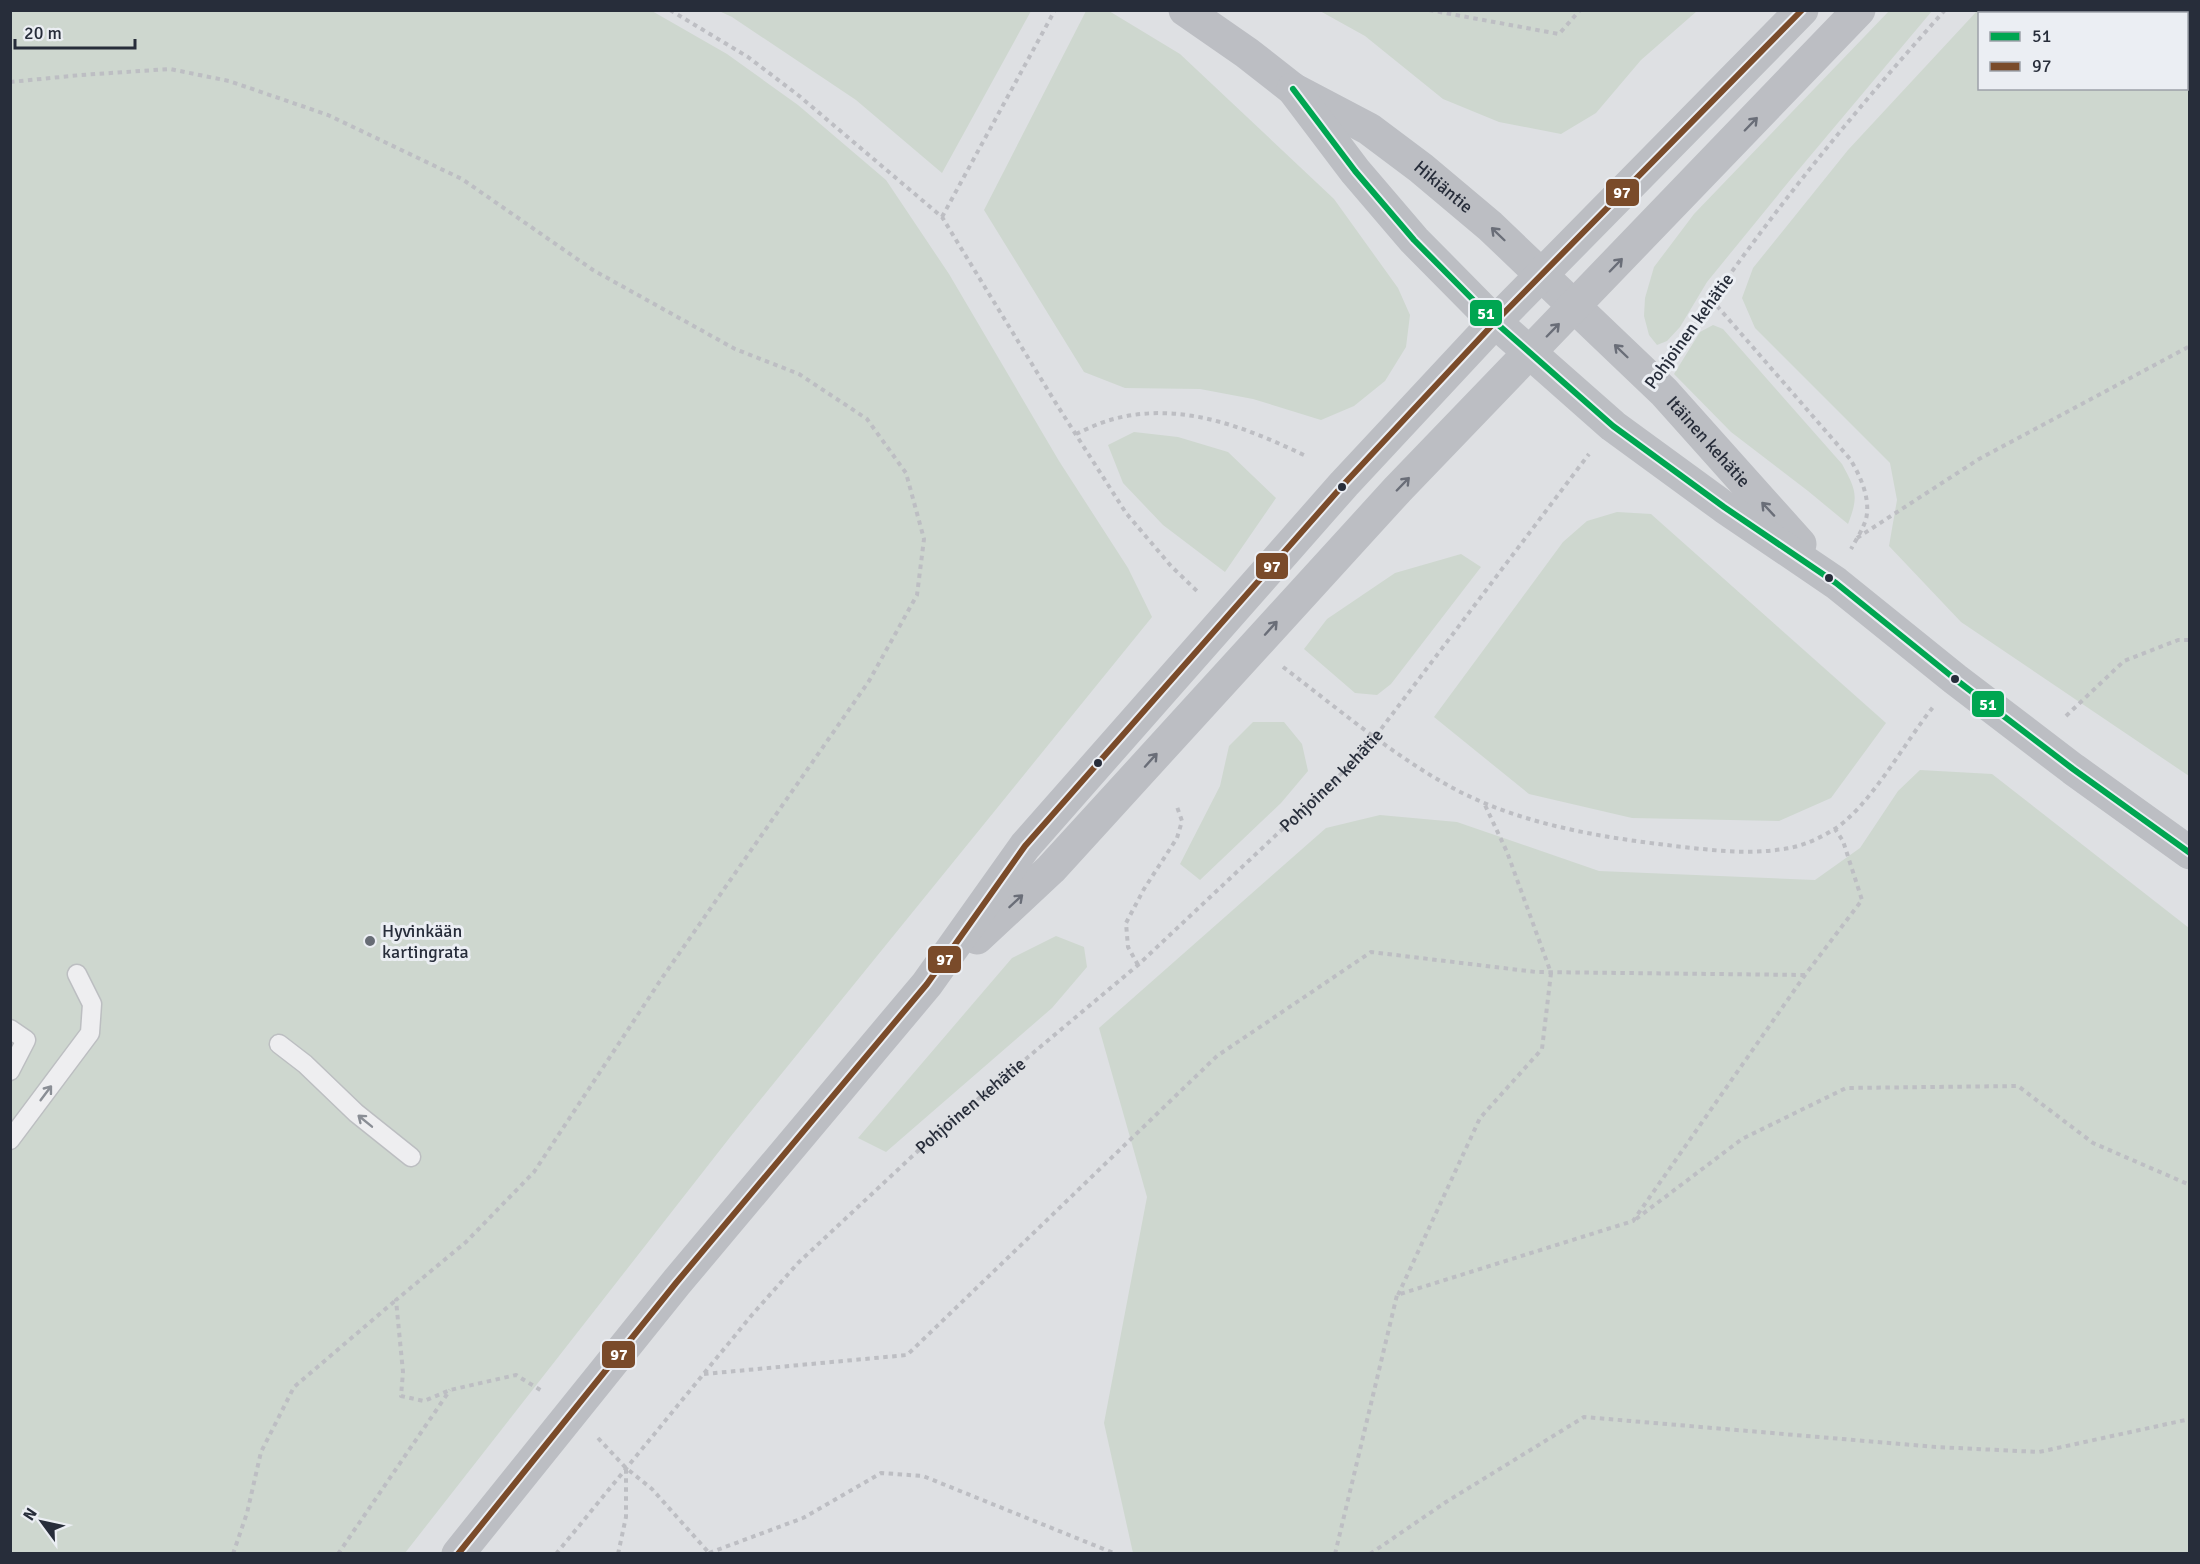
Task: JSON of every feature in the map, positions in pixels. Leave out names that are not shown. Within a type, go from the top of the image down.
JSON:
[{"type":"main road","name":"Hikiäntie","points":[[1185,10],[1247,53],[1293,89],[1369,129],[1490,226],[1575,307]]},
{"type":"main road","points":[[458,1554],[676,1283],[927,984],[1026,846],[1344,484],[1541,274],[1802,10]]},
{"type":"main road","points":[[927,984],[1052,869],[1398,489],[1859,10]]},
{"type":"main road","name":"Hikiäntie","points":[[1293,89],[1355,171],[1414,240],[1495,322]]},
{"type":"main road","name":"Itäinen kehätie","points":[[1575,307],[1654,382],[1836,583]]},
{"type":"main road","name":"Itäinen kehätie","points":[[1495,322],[1613,426],[1724,507],[1836,583],[1955,679],[2190,853]]},
{"type":"lane","points":[[10,1140],[90,1033],[92,1004],[77,975]]},
{"type":"lane","points":[[10,1029],[26,1040],[10,1071]]},
{"type":"lane","points":[[279,1044],[305,1064],[356,1113],[411,1157]]},
{"type":"path","points":[[670,10],[748,57],[790,88],[942,218],[1126,513],[1171,566],[1204,598]]},
{"type":"path","points":[[942,218],[1055,10]]},
{"type":"path","points":[[1429,10],[1559,34],[1580,10]]},
{"type":"path","name":"Pohjoinen kehätie","points":[[1654,382],[1766,224],[1945,10]]},
{"type":"path","points":[[10,82],[170,69],[229,81],[328,115],[462,179],[593,270],[735,349],[799,374],[867,419],[906,473],[924,539],[917,595],[869,681],[662,978],[534,1172],[466,1242],[294,1387],[261,1452],[247,1513],[233,1554]]},
{"type":"path","points":[[1711,299],[1843,451],[1859,473],[1865,495],[1866,518],[1836,583]]},
{"type":"path","points":[[1857,538],[1978,459],[2190,346]]},
{"type":"path","points":[[1076,434],[1110,420],[1135,415],[1181,414],[1218,421],[1257,433],[1306,456]]},
{"type":"path","name":"Pohjoinen kehätie","points":[[556,1554],[703,1374],[798,1263],[935,1135],[1138,965],[1343,772],[1375,737],[1535,524],[1613,426]]},
{"type":"path","points":[[2039,742],[2124,661],[2178,640],[2190,640]]},
{"type":"path","points":[[1280,665],[1375,737],[1441,781],[1484,802],[1534,820],[1575,831],[1705,850],[1752,852],[1785,849],[1814,841],[1835,829],[1852,815],[1955,679]]},
{"type":"path","points":[[1335,1554],[1397,1295],[1480,1118],[1542,1049],[1551,973],[1507,852],[1484,802]]},
{"type":"path","points":[[1138,965],[1128,947],[1126,923],[1177,838],[1182,821],[1176,804]]},
{"type":"path","points":[[1633,1221],[1805,975],[1862,900],[1843,841],[1835,829]]},
{"type":"path","points":[[703,1374],[907,1355],[1217,1056],[1371,952],[1551,973],[1805,975]]},
{"type":"path","points":[[1397,1295],[1633,1221],[1742,1139],[1846,1088],[2018,1086],[2092,1143],[2190,1185]]},
{"type":"path","points":[[396,1300],[403,1372],[401,1396],[424,1401],[450,1389],[516,1375],[573,1411],[626,1468],[652,1489],[709,1553],[803,1518],[881,1473],[923,1476],[1116,1554]]},
{"type":"path","points":[[338,1554],[450,1389]]},
{"type":"path","points":[[1370,1554],[1446,1502],[1584,1417],[1936,1447],[2039,1452],[2190,1419]]},
{"type":"path","points":[[618,1554],[626,1518],[626,1468]]},
{"type":"shaded area","points":[[1031,10],[942,173],[856,100],[732,17],[719,11]]},
{"type":"shaded area","name":"Hyvinkään kartingrata","points":[[10,11],[652,11],[727,54],[798,105],[886,180],[949,274],[1059,461],[1128,568],[1152,617],[731,1136],[405,1553],[11,1553]]},
{"type":"shaded area","points":[[1086,11],[1109,11],[1180,54],[1334,199],[1398,288],[1410,315],[1406,347],[1385,381],[1354,406],[1321,420],[1253,399],[1200,389],[1125,388],[1084,372],[984,210]]},
{"type":"shaded area","points":[[1320,11],[1697,11],[1641,60],[1596,113],[1561,134],[1499,122],[1443,99],[1365,36]]},
{"type":"shaded area","points":[[1889,11],[1932,11],[1707,282],[1680,327],[1667,341],[1657,345],[1649,335],[1644,316],[1645,298],[1654,267],[1694,214]]},
{"type":"shaded area","points":[[1977,11],[2189,11],[2189,776],[1961,622],[1889,546],[1897,500],[1890,463],[1755,328],[1742,298],[1753,268],[1848,150]]},
{"type":"shaded area","points":[[1713,325],[1723,329],[1842,464],[1853,487],[1855,500],[1848,524],[1731,432],[1674,374],[1700,332]]},
{"type":"shaded area","points":[[1134,432],[1178,437],[1228,452],[1276,498],[1225,572],[1163,525],[1123,483],[1108,445]]},
{"type":"shaded area","points":[[1617,512],[1651,514],[1886,723],[1831,798],[1779,821],[1632,818],[1529,794],[1434,717],[1563,542],[1587,521]]},
{"type":"shaded area","points":[[1461,554],[1481,567],[1391,684],[1377,695],[1355,693],[1304,649],[1327,619],[1395,573]]},
{"type":"shaded area","points":[[1253,722],[1284,722],[1302,744],[1308,771],[1281,803],[1200,880],[1180,864],[1220,786],[1229,746]]},
{"type":"shaded area","points":[[1920,770],[1992,774],[2189,928],[2189,1553],[1133,1553],[1104,1423],[1147,1197],[1099,1028],[1326,828],[1380,815],[1457,822],[1599,871],[1815,880],[1860,848],[1898,791]]},
{"type":"shaded area","points":[[1056,936],[1084,947],[1087,967],[1052,1008],[886,1152],[858,1138],[1012,958]]},
{"type":"transit line","name":"97","points":[[458,1554],[676,1283],[927,984],[1025,846],[1344,484],[1495,322],[1802,10]]},
{"type":"transit line","name":"51","points":[[1293,89],[1355,171],[1414,240],[1495,322],[1613,426],[1724,507],[1836,583],[1955,679],[2073,769],[2190,853]]},
{"type":"place","name":"Hyvinkään kartingrata","points":[[370,941]]}]
